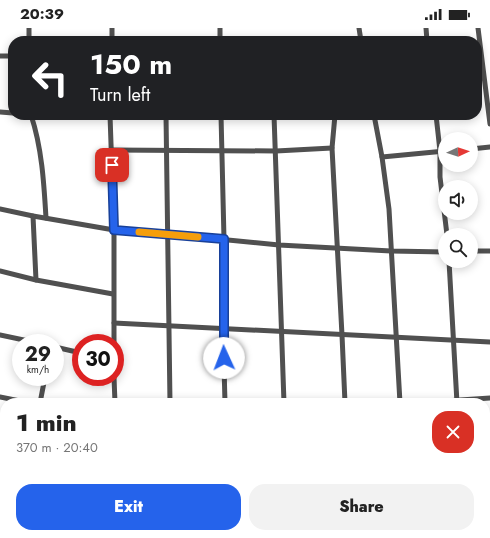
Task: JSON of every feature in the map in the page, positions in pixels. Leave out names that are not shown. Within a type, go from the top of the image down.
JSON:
[{"type":"street","points":[[482,60],[490,124]]},
{"type":"street","points":[[33,120],[43,174],[46,218]]},
{"type":"street","points":[[110,120],[114,230],[114,334]]},
{"type":"street","points":[[166,120],[170,398]]},
{"type":"street","points":[[221,120],[224,239],[223,328],[225,398]]},
{"type":"street","points":[[274,120],[284,398]]},
{"type":"street","points":[[335,120],[332,148],[345,398]]},
{"type":"street","points":[[375,120],[389,209],[400,398]]},
{"type":"street","points":[[437,120],[439,132]]},
{"type":"street","points":[[478,148],[490,147]]},
{"type":"street","points":[[112,150],[276,151],[332,148]]},
{"type":"street","points":[[382,157],[438,151]]},
{"type":"street","points":[[440,172],[446,228]]},
{"type":"street","points":[[0,209],[114,230],[279,245],[438,252]]},
{"type":"street","points":[[33,216],[36,280]]},
{"type":"street","points":[[478,252],[490,251]]},
{"type":"street","points":[[450,268],[455,339],[457,398]]},
{"type":"street","points":[[0,271],[36,280],[113,294]]},
{"type":"street","points":[[114,323],[396,338],[455,339],[490,342]]},
{"type":"street","points":[[0,335],[12,338]]},
{"type":"street","points":[[41,398],[43,386]]},
{"type":"street","points":[[114,386],[115,398]]},
{"type":"slow traffic","points":[[139,232],[198,237]]},
{"type":"route","points":[[112,165],[114,230],[224,239],[224,358]]}]
